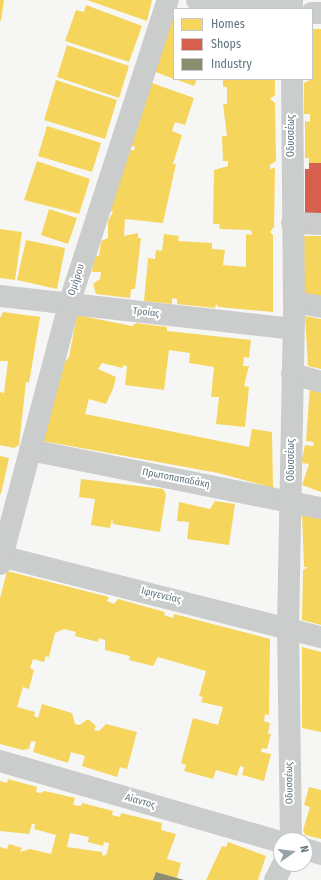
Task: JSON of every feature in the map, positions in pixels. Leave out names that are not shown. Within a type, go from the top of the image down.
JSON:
[{"type":"street","name":"Ομήρου","points":[[1,559],[69,304],[168,0]]},
{"type":"street","points":[[197,0],[266,8]]},
{"type":"street","name":"Οδυσσέως","points":[[291,832],[288,628],[292,502],[292,374],[294,302],[292,223],[292,80]]},
{"type":"street","points":[[292,223],[321,224]]},
{"type":"street","name":"Τροίας","points":[[0,296],[293,329]]},
{"type":"street","points":[[294,302],[321,307]]},
{"type":"street","points":[[292,374],[321,382]]},
{"type":"street","name":"Πρωτοπαπαδάκη","points":[[30,450],[321,508]]},
{"type":"street","name":"Ιφιγενείας","points":[[1,559],[321,637]]},
{"type":"street","name":"Αίαντος","points":[[0,761],[273,840]]},
{"type":"building: Homes","points":[[0,0],[4,0],[1,21],[0,21]]},
{"type":"building: Homes","points":[[87,0],[152,0],[147,21]]},
{"type":"building: Homes","points":[[86,5],[142,26],[129,62],[65,41],[76,10],[84,12]]},
{"type":"building: Homes","points":[[173,15],[173,79],[153,71]]},
{"type":"building: Homes","points":[[313,29],[321,29],[321,163],[309,163],[309,158],[305,158],[305,121],[310,122],[310,114],[304,114],[304,83],[313,80]]},
{"type":"building: Homes","points":[[67,45],[129,66],[119,98],[57,77]]},
{"type":"building: Homes","points":[[56,80],[117,100],[105,139],[44,120]]},
{"type":"building: Homes","points":[[178,80],[197,80],[194,86]]},
{"type":"building: Homes","points":[[223,80],[275,80],[275,95],[270,99],[275,103],[276,161],[270,165],[270,169],[275,168],[274,227],[270,232],[273,235],[273,312],[219,307],[216,304],[215,308],[177,304],[177,299],[172,298],[172,304],[144,301],[148,258],[155,259],[156,250],[162,251],[164,234],[179,236],[178,241],[212,243],[212,249],[225,250],[223,265],[246,267],[246,234],[252,235],[251,230],[220,229],[219,224],[213,224],[214,170],[228,166],[228,161],[223,161],[222,136],[227,136],[223,104],[227,104],[227,87],[223,87]]},
{"type":"building: Homes","points":[[152,83],[194,98],[185,125],[175,122],[172,131],[182,135],[173,164],[176,164],[163,223],[125,219],[124,236],[138,233],[138,238],[141,238],[135,289],[131,289],[130,298],[96,294],[93,284],[100,279],[101,272],[92,272],[94,255],[99,256],[101,241],[108,238],[108,221],[113,212],[109,211],[130,149],[134,151],[135,147],[131,146]]},
{"type":"building: Homes","points":[[47,126],[101,143],[92,172],[38,156]]},
{"type":"building: Homes","points":[[37,161],[90,179],[79,214],[24,200]]},
{"type":"building: Homes","points":[[49,209],[77,218],[68,244],[41,235]]},
{"type":"building: Homes","points":[[0,229],[22,232],[15,280],[0,278]]},
{"type":"building: Homes","points":[[303,236],[321,236],[321,298],[303,296]]},
{"type":"building: Homes","points":[[26,240],[65,248],[57,289],[17,280]]},
{"type":"building: Homes","points":[[3,312],[40,317],[29,383],[26,382],[19,445],[14,448],[0,445],[0,392],[4,393],[8,361],[0,361],[0,318]]},
{"type":"building: Homes","points":[[77,315],[132,326],[136,323],[167,327],[167,331],[251,340],[249,358],[244,357],[243,366],[249,366],[244,386],[249,387],[245,427],[216,424],[219,397],[211,397],[214,367],[189,363],[190,353],[169,350],[164,390],[125,385],[127,366],[123,365],[123,368],[102,363],[98,369],[116,377],[113,389],[106,404],[89,399],[85,414],[249,447],[252,429],[272,432],[273,488],[218,473],[43,441],[64,363],[69,357]]},
{"type":"building: Homes","points":[[305,316],[321,319],[321,369],[308,366]]},
{"type":"building: Homes","points":[[310,386],[321,388],[321,492],[302,485],[309,464],[301,463],[305,445],[313,446],[314,442],[306,441]]},
{"type":"building: Homes","points":[[0,456],[9,458],[1,494],[0,494]]},
{"type":"building: Homes","points":[[81,479],[163,489],[166,494],[160,532],[113,524],[112,519],[110,528],[91,525],[95,499],[79,497]]},
{"type":"building: Homes","points":[[215,501],[235,504],[229,545],[187,539],[189,522],[177,521],[179,502],[210,509]]},
{"type":"building: Homes","points":[[302,514],[321,518],[321,625],[302,620],[303,570],[308,567],[304,567]]},
{"type":"building: Homes","points":[[7,571],[109,597],[107,601],[114,604],[118,599],[165,612],[164,615],[173,618],[174,614],[270,639],[269,715],[265,714],[264,721],[270,723],[268,734],[271,734],[267,749],[262,748],[261,752],[271,754],[264,781],[242,775],[244,767],[240,766],[237,776],[216,770],[213,779],[184,771],[186,765],[181,763],[193,718],[218,725],[223,707],[201,702],[203,697],[199,696],[206,671],[158,657],[153,666],[129,660],[130,656],[105,650],[105,640],[99,638],[98,642],[75,636],[76,632],[64,629],[55,633],[49,657],[46,656],[44,662],[33,659],[30,668],[34,670],[29,689],[23,687],[17,707],[35,712],[34,716],[38,718],[42,704],[72,713],[75,724],[80,725],[88,719],[96,726],[94,730],[99,731],[106,724],[137,732],[127,769],[120,767],[117,777],[82,766],[85,756],[71,752],[68,763],[33,752],[36,742],[31,741],[29,749],[23,750],[0,744],[0,598]]},
{"type":"building: Homes","points":[[302,647],[321,652],[321,732],[302,728]]},
{"type":"building: Homes","points":[[8,779],[37,787],[36,792],[40,793],[45,791],[75,798],[73,805],[81,806],[82,803],[113,811],[112,815],[120,817],[121,813],[162,823],[161,830],[176,834],[167,859],[181,863],[177,878],[156,872],[153,880],[0,880],[0,847],[7,849],[9,844],[22,848],[20,852],[30,849],[51,854],[56,835],[34,829],[35,824],[32,824],[29,834],[0,831],[0,781],[7,783]],"holes":[[[70,833],[89,837],[88,842],[103,846],[104,842],[109,843],[107,853],[103,857],[102,852],[67,847]]]},
{"type":"building: Homes","points":[[309,787],[321,790],[321,839],[313,837],[313,832],[304,832],[303,830],[310,807],[304,805]]},
{"type":"building: Homes","points":[[228,842],[266,856],[258,880],[206,880],[222,846],[226,847]]},
{"type":"building: Shops","points":[[309,163],[321,163],[321,213],[305,213],[305,169],[309,169]]},
{"type":"building: Industry","points":[[156,872],[184,880],[153,880]]}]
